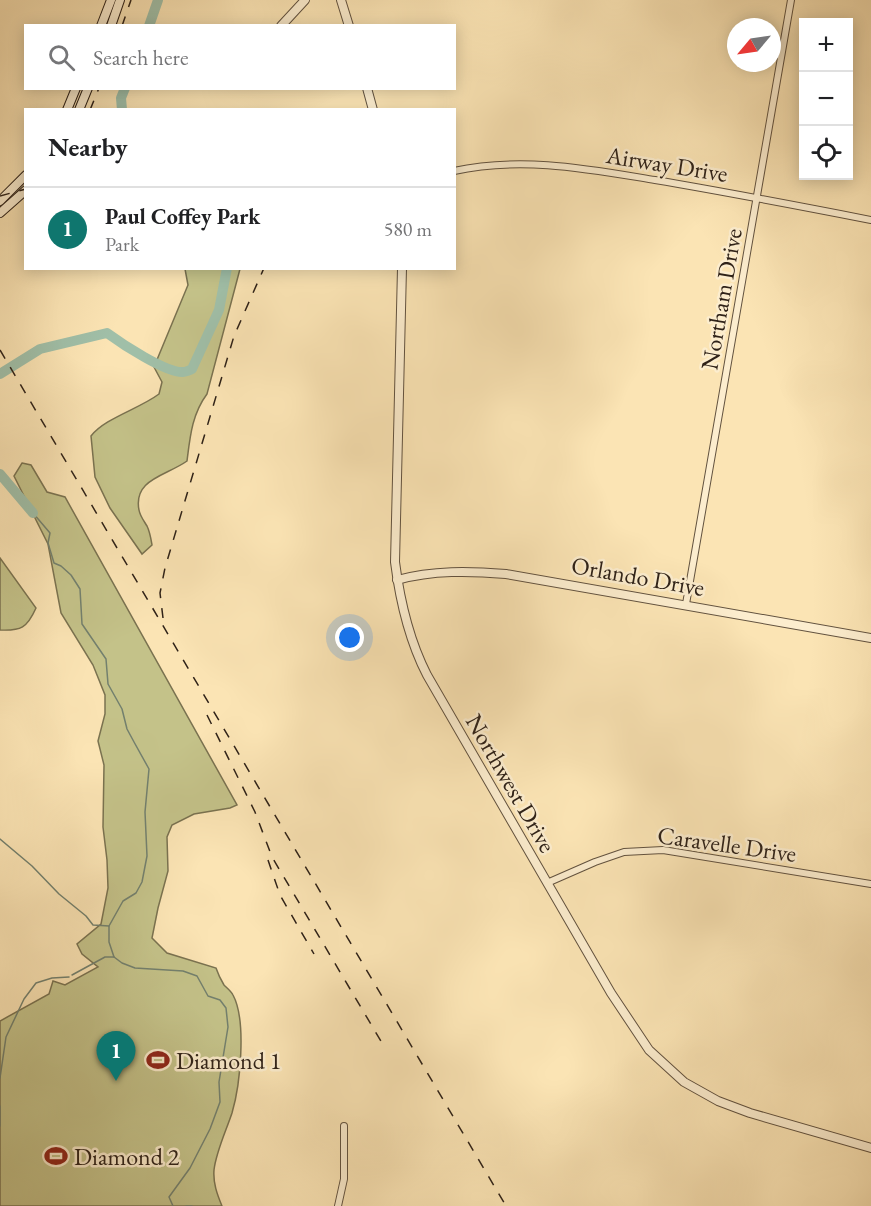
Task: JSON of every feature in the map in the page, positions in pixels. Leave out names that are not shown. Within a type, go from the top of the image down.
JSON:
[{"type":"main road","points":[[102,24],[111,0]]},
{"type":"main road","points":[[112,24],[120,0]]},
{"type":"main road","points":[[68,108],[75,90]]},
{"type":"main road","points":[[80,108],[87,90]]},
{"type":"main road","points":[[0,201],[24,177]]},
{"type":"main road","points":[[0,213],[24,192]]},
{"type":"street","points":[[283,24],[305,0]]},
{"type":"street","points":[[341,0],[348,24]]},
{"type":"street","name":"Northam Drive","points":[[686,604],[791,0]]},
{"type":"street","points":[[368,90],[372,108]]},
{"type":"street","name":"Airway Drive","points":[[456,171],[477,166],[514,163],[577,167],[757,197],[871,220]]},
{"type":"street","name":"Northwest Drive","points":[[402,270],[395,562],[409,630],[425,672],[547,883],[633,1028],[649,1050],[669,1070],[696,1090],[728,1105],[871,1148]]},
{"type":"street","name":"Orlando Drive","points":[[397,580],[413,576],[449,573],[506,574],[871,638]]},
{"type":"street","name":"Caravelle Drive","points":[[547,883],[624,852],[663,850],[871,884]]},
{"type":"street","points":[[338,1206],[344,1179],[344,1126]]},
{"type":"shaded area","points":[[185,270],[240,270],[207,394],[192,426],[187,461],[153,479],[141,491],[138,500],[139,510],[148,528],[152,545],[142,554],[110,508],[95,477],[91,436],[113,419],[159,394],[162,382],[154,367],[188,285]]},
{"type":"shaded area","points":[[22,463],[31,465],[47,492],[65,497],[237,805],[194,814],[172,825],[167,837],[168,871],[152,938],[167,953],[216,968],[224,985],[233,995],[237,1006],[241,1054],[237,1087],[232,1113],[214,1170],[216,1188],[222,1206],[0,1206],[0,1021],[49,994],[53,981],[65,985],[98,967],[82,954],[77,944],[101,924],[108,888],[103,827],[104,765],[98,741],[105,714],[105,695],[93,665],[61,613],[48,544],[14,476]]},
{"type":"shaded area","points":[[0,558],[36,608],[30,620],[18,629],[0,630]]},
{"type":"waterway","points":[[150,24],[158,0]]},
{"type":"waterway","points":[[122,108],[121,98],[124,90]]},
{"type":"waterway","points":[[0,374],[40,349],[107,333],[166,368],[183,372],[190,370],[219,310],[227,270]]},
{"type":"waterway","points":[[0,474],[33,513]]},
{"type":"waterway","points":[[33,513],[50,533],[48,543],[54,563],[71,575],[80,589],[82,624],[106,659],[108,684],[122,709],[127,729],[149,769],[145,812],[147,856],[142,882],[136,893],[123,901],[109,926],[109,942],[114,957],[135,968],[183,971],[197,976],[208,996],[220,1000],[226,1008],[228,1027],[219,1082],[220,1102],[210,1129],[190,1168],[169,1197],[173,1206]]},
{"type":"waterway","points":[[0,839],[32,866],[93,925],[109,926]]},
{"type":"waterway","points":[[72,975],[105,957],[114,957]]},
{"type":"waterway","points":[[0,1078],[6,1037],[24,999],[36,983],[52,978],[69,977]]},
{"type":"waterway","points":[[0,1106],[0,1126]]},
{"type":"waterway","points":[[186,1206],[192,1206]]},
{"type":"railway","points":[[123,24],[131,0]]},
{"type":"railway","points":[[91,108],[98,90]]},
{"type":"railway","points":[[0,196],[24,190]]},
{"type":"railway","points":[[163,618],[160,593],[165,568],[234,336],[263,270]]},
{"type":"railway","points":[[0,350],[506,1206]]},
{"type":"railway","points":[[207,715],[255,812],[272,857],[385,1048]]},
{"type":"railway","points":[[268,860],[280,895],[314,954]]},
{"type":"place","name":"Diamond 1","points":[[158,1060]]},
{"type":"place","name":"Paul Coffey Park","points":[[116,1081]]},
{"type":"place","name":"Diamond 2","points":[[56,1156]]}]
